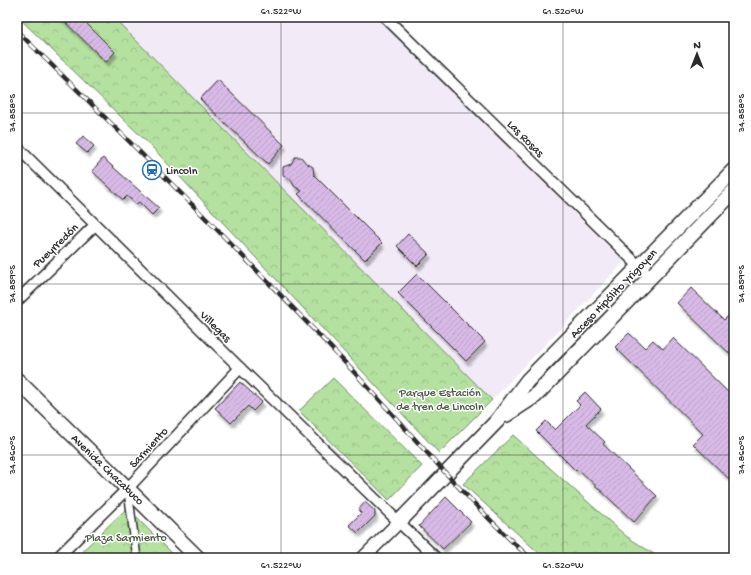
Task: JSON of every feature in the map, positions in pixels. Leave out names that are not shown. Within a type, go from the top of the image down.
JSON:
[{"type":"main road","name":"Acceso Hipólito Yrigoyen","points":[[398,522],[497,421],[527,381],[639,267],[731,179]]},
{"type":"main road","name":"Acceso Hipólito Yrigoyen","points":[[497,421],[535,396],[734,191]]},
{"type":"main road","name":"Avenida Chacabuco","points":[[17,380],[198,558]]},
{"type":"street","name":"Las Rosas","points":[[384,17],[650,277]]},
{"type":"street","name":"Villegas","points":[[17,147],[240,368],[436,558]]},
{"type":"street","name":"Pueyrredón","points":[[17,301],[95,225]]},
{"type":"street","name":"Sarmiento","points":[[57,558],[128,488],[240,368]]},
{"type":"street","points":[[128,488],[137,558]]},
{"type":"street","points":[[363,558],[398,522]]},
{"type":"shaded area","points":[[113,17],[376,17],[624,262],[492,400]]},
{"type":"green space","name":"Parque Estación de tren de Lincoln","points":[[18,17],[113,17],[492,400],[439,453],[151,146]]},
{"type":"green space","points":[[333,378],[422,466],[389,500],[299,411]]},
{"type":"green space","name":"Parque Estación de tren de Lincoln","points":[[513,435],[626,536],[660,558],[544,558],[463,484]]},
{"type":"green space","name":"Plaza Sarmiento","points":[[127,508],[177,558],[75,558]]},
{"type":"building","points":[[60,17],[80,17],[115,52],[106,62]]},
{"type":"building","points":[[218,80],[284,145],[268,164],[200,99]]},
{"type":"building","points":[[83,136],[94,146],[87,153],[76,144]]},
{"type":"building","points":[[295,157],[301,157],[306,163],[313,167],[314,175],[382,243],[365,260],[298,194],[302,191],[294,186],[291,179],[283,176],[283,167],[291,164]]},
{"type":"building","points":[[103,158],[159,208],[152,215],[139,202],[136,204],[127,196],[123,200],[92,171]]},
{"type":"building","points":[[408,234],[429,254],[417,266],[397,246]]},
{"type":"building","points":[[417,274],[485,342],[466,361],[398,293]]},
{"type":"building","points":[[691,288],[724,320],[734,310],[734,358],[677,303]]},
{"type":"building","points":[[629,333],[645,348],[653,340],[663,349],[673,338],[734,398],[734,484],[693,444],[703,434],[615,347]]},
{"type":"building","points":[[240,382],[262,402],[253,411],[248,406],[231,423],[215,408]]},
{"type":"building","points":[[585,392],[601,409],[586,424],[605,442],[603,444],[657,496],[634,522],[578,469],[576,471],[536,431],[546,421],[555,430],[580,405],[576,401]]},
{"type":"building","points":[[446,497],[471,522],[443,549],[419,526]]},
{"type":"building","points":[[365,502],[375,511],[375,516],[358,533],[349,525],[361,513],[358,510]]},
{"type":"railway","points":[[17,31],[144,156],[270,284],[352,370],[461,490],[530,558]]},
{"type":"place","name":"Lincoln","points":[[152,170]]}]
